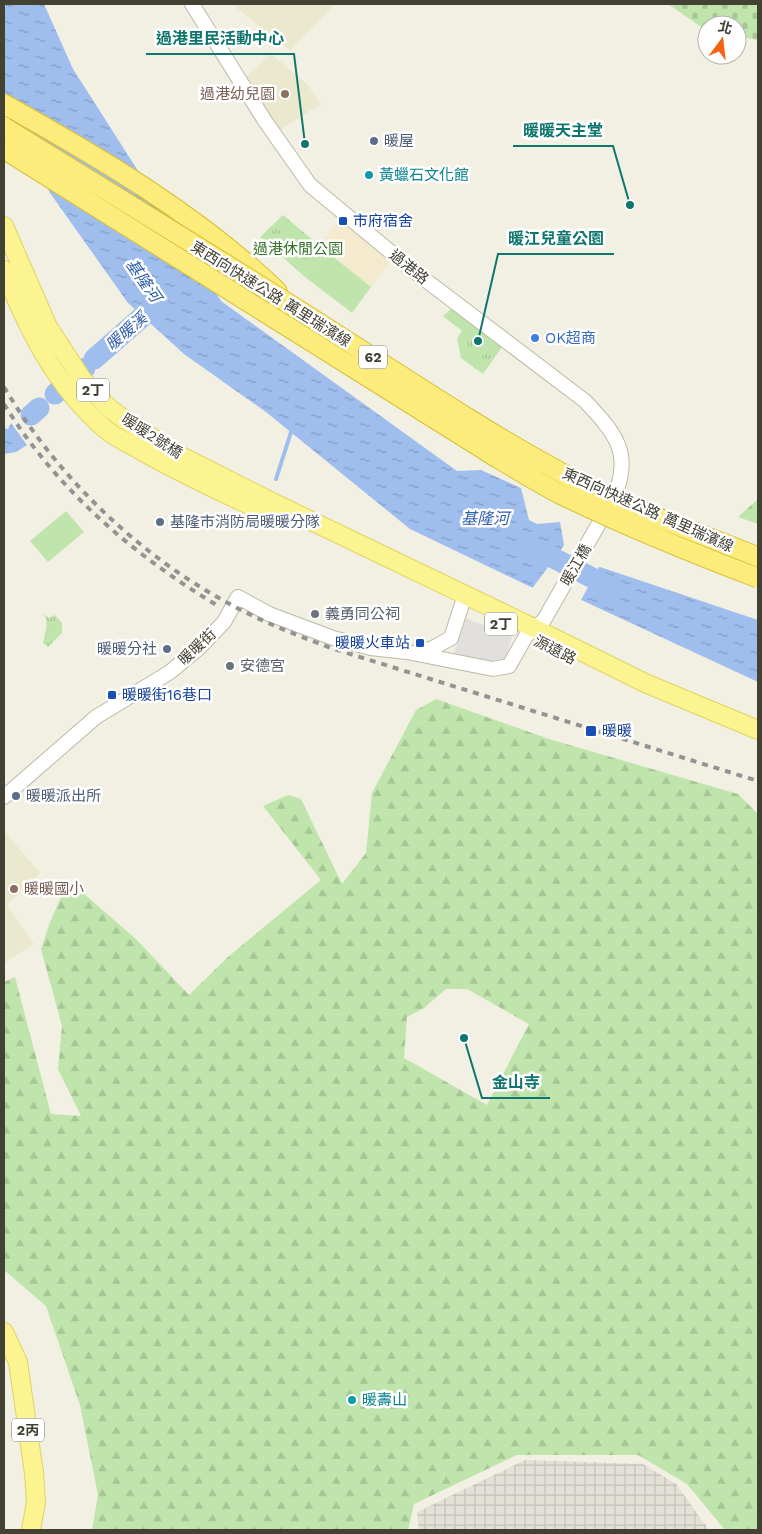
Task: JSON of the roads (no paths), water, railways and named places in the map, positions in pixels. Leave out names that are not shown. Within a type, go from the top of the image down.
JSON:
[{"type":"highway","points":[[4,104],[149,191],[212,234],[256,270],[293,306]]},
{"type":"highway","name":"東西向快速公路 萬里瑞濱線","points":[[4,127],[293,306],[449,406],[574,479],[632,506],[758,558]]},
{"type":"highway","name":"東西向快速公路 萬里瑞濱線","points":[[4,149],[415,408],[514,468],[560,494],[624,524],[689,552],[758,578]]},
{"type":"main road","name":"暖暖2號橋","points":[[4,226],[48,327],[82,379],[109,408],[248,497]]},
{"type":"main road","name":"暖暖2號橋","points":[[4,270],[22,315],[52,371],[85,410],[106,430],[169,466],[248,497]]},
{"type":"main road","name":"源遠路","points":[[248,497],[463,600],[535,628],[645,683],[758,730]]},
{"type":"main road","name":"源遠路","points":[[535,628],[640,693],[758,742]]},
{"type":"main road","name":"2丙","points":[[4,1332],[18,1362],[33,1464],[36,1502],[31,1530]]},
{"type":"street","name":"過港路","points":[[192,4],[265,121],[310,185],[411,269],[585,401],[606,425],[620,450],[622,463],[620,482],[607,509]]},
{"type":"street","name":"暖江橋","points":[[535,628],[607,509]]},
{"type":"street","name":"暖暖街","points":[[4,797],[96,717],[170,672],[200,647],[224,622],[238,597],[269,614],[333,638],[370,648],[407,652],[493,669],[509,666],[535,628]]},
{"type":"street","name":"暖暖街","points":[[407,652],[432,649],[451,638],[463,600]]},
{"type":"water","name":"基隆河","points":[[4,4],[44,4],[73,69],[221,301],[457,471],[481,470],[521,488],[529,520],[537,524],[560,522],[564,545],[550,568],[533,588],[410,529],[266,412],[184,354],[128,303],[50,193],[4,96]]},
{"type":"water","points":[[11,423],[27,445],[16,452],[4,454],[4,428],[8,429]]},
{"type":"water","points":[[597,566],[758,620],[758,682],[577,598]]},
{"type":"waterway","name":"暖暖溪","points":[[94,359],[158,303]]},
{"type":"waterway","name":"暖暖溪","points":[[55,394],[85,368]]},
{"type":"waterway","name":"暖暖溪","points":[[31,415],[39,408]]},
{"type":"waterway","points":[[276,479],[292,429]]},
{"type":"waterway","name":"基隆河","points":[[530,546],[616,590]]},
{"type":"railway","points":[[4,387],[48,451],[101,509],[160,560],[239,609],[331,648],[758,781]]},
{"type":"railway","points":[[4,404],[48,465],[100,519],[157,566],[220,607]]},
{"type":"place","name":"過港幼兒園","points":[[285,94]]},
{"type":"place","name":"暖屋","points":[[374,141]]},
{"type":"place","name":"過港里民活動中心","points":[[305,144]]},
{"type":"place","name":"黃蠟石文化館","points":[[369,175]]},
{"type":"place","name":"暖暖天主堂","points":[[630,205]]},
{"type":"place","name":"市府宿舍","points":[[343,221]]},
{"type":"place","name":"OK超商","points":[[535,338]]},
{"type":"place","name":"暖江兒童公園","points":[[478,341]]},
{"type":"place","name":"基隆市消防局暖暖分隊","points":[[160,522]]},
{"type":"place","name":"義勇同公祠","points":[[315,614]]},
{"type":"place","name":"暖暖火車站","points":[[420,643]]},
{"type":"place","name":"暖暖分社","points":[[167,649]]},
{"type":"place","name":"安德宮","points":[[230,666]]},
{"type":"place","name":"暖暖街16巷口","points":[[112,695]]},
{"type":"place","name":"暖暖","points":[[591,731]]},
{"type":"place","name":"暖暖派出所","points":[[16,796]]},
{"type":"place","name":"暖暖國小","points":[[14,889]]},
{"type":"place","name":"金山寺","points":[[464,1038]]},
{"type":"place","name":"暖壽山","points":[[352,1400]]},
{"type":"park label","name":"過港休閒公園","points":[[298,249]]}]
